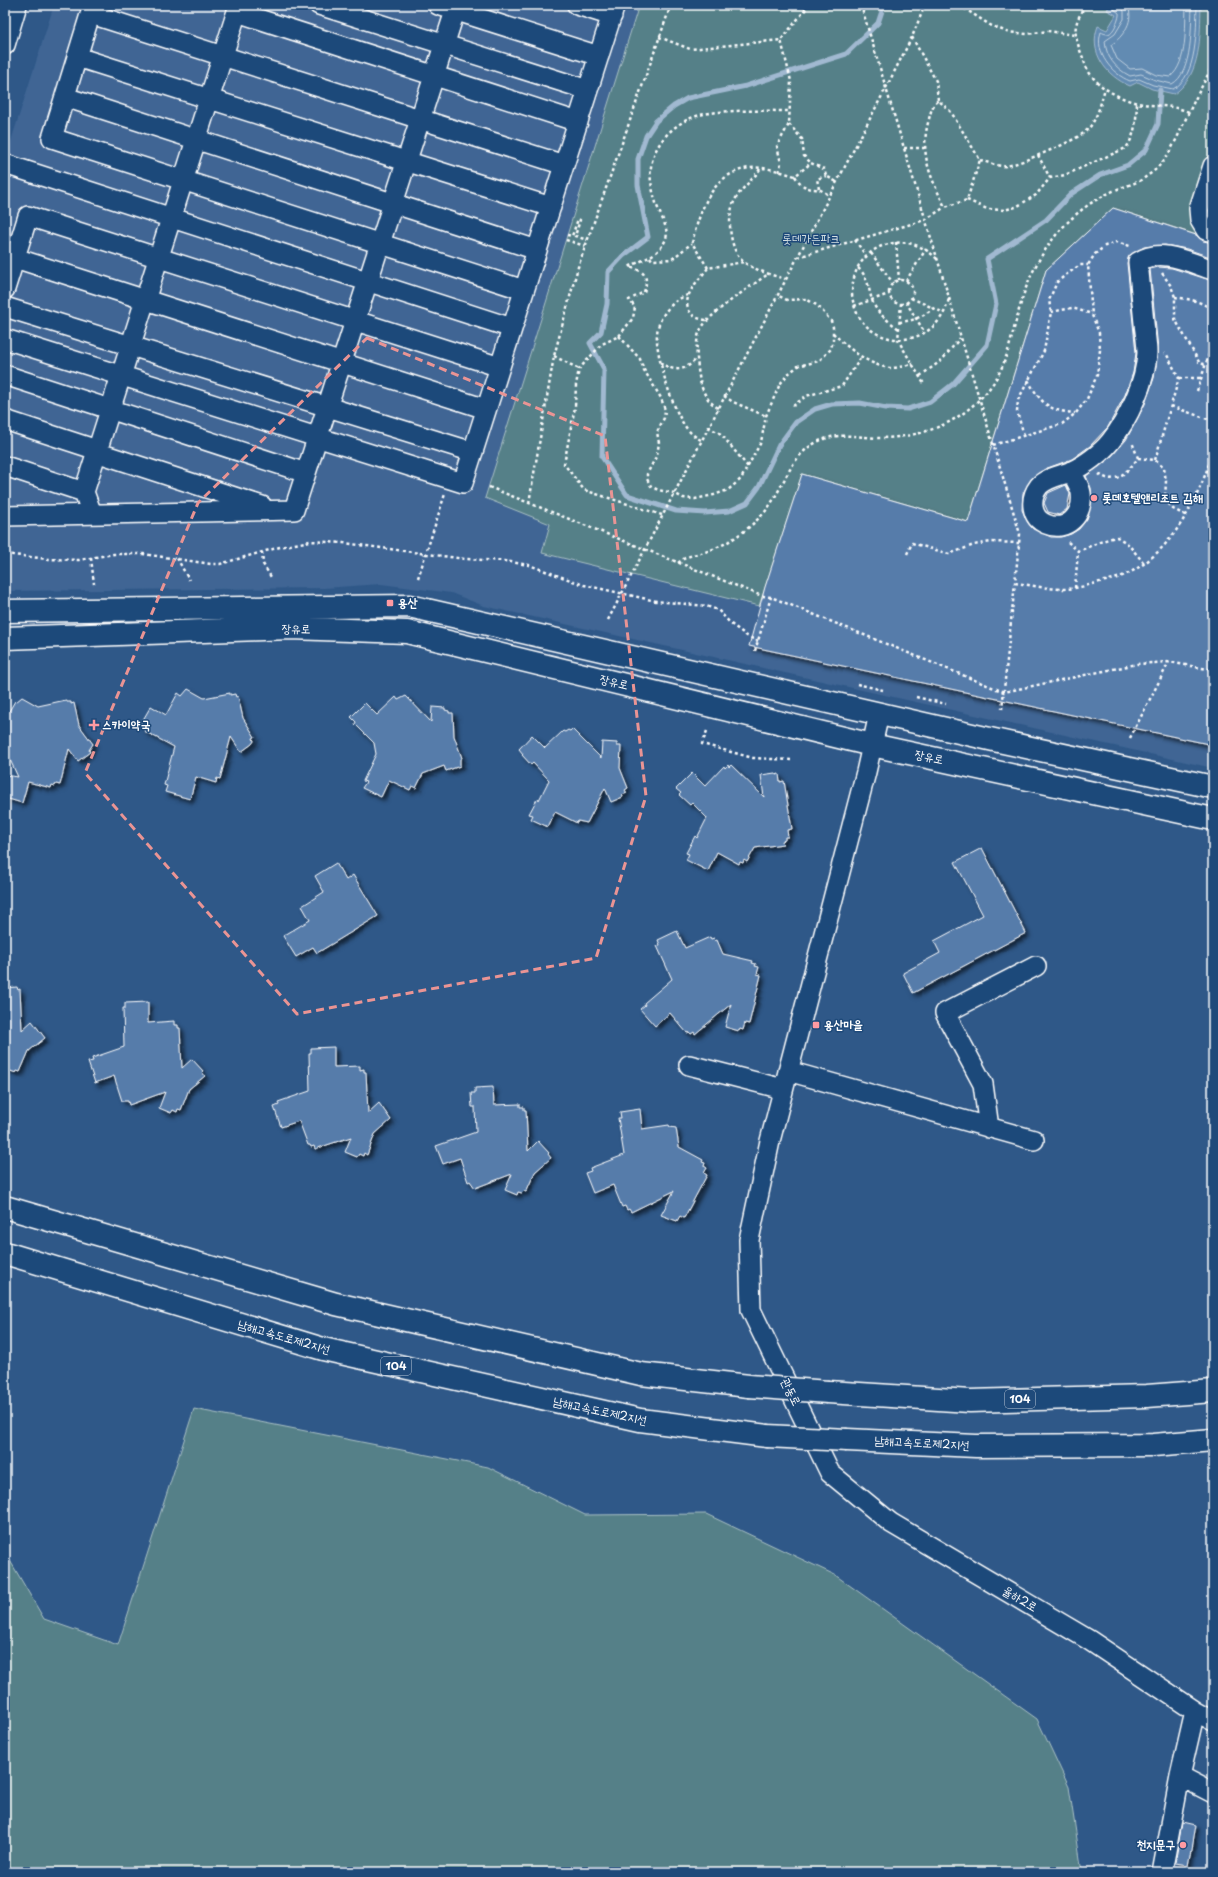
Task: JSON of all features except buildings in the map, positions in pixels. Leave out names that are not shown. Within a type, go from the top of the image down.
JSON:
[{"type":"main road","name":"장유로","points":[[5,611],[409,606],[879,714],[1213,787]]},
{"type":"main road","name":"장유로","points":[[5,638],[291,628],[407,632],[872,745],[1213,819]]},
{"type":"main road","name":"104","points":[[5,1207],[336,1304],[640,1374],[749,1386],[970,1401],[1147,1396],[1213,1391]]},
{"type":"main road","name":"남해고속도로제2지선","points":[[5,1253],[323,1349],[640,1420],[767,1436],[976,1446],[1154,1445],[1213,1440]]},
{"type":"street","points":[[5,45],[16,5]]},
{"type":"street","points":[[319,5],[588,90]]},
{"type":"street","points":[[5,339],[463,483],[613,10],[577,5]]},
{"type":"street","points":[[5,516],[294,510],[444,45],[450,7],[599,56]]},
{"type":"street","points":[[524,290],[52,138],[92,9],[223,56],[564,165]]},
{"type":"street","points":[[92,514],[84,492],[238,9],[434,76],[578,122]]},
{"type":"street","points":[[77,57],[551,207]]},
{"type":"street","points":[[64,97],[537,250]]},
{"type":"street","points":[[5,164],[512,328]]},
{"type":"street","points":[[1213,166],[1199,209],[1200,220],[1206,230],[1213,232]]},
{"type":"street","points":[[5,289],[28,216],[500,367]]},
{"type":"street","points":[[1071,471],[1081,492],[1079,513],[1066,525],[1061,526],[1051,525],[1038,519],[1033,510],[1033,499],[1039,486],[1056,476],[1071,471],[1084,464],[1110,442],[1130,413],[1140,383],[1147,354],[1138,262],[1147,256],[1165,254],[1213,270]]},
{"type":"street","points":[[15,258],[486,409]]},
{"type":"street","points":[[5,307],[473,452]]},
{"type":"street","points":[[5,374],[306,473]]},
{"type":"street","points":[[5,420],[277,511]]},
{"type":"street","points":[[5,466],[84,492]]},
{"type":"street","points":[[689,1065],[783,1089],[879,714]]},
{"type":"street","points":[[989,1128],[982,1084],[945,1013],[1036,966]]},
{"type":"street","points":[[788,1071],[1034,1140]]},
{"type":"street","name":"관동로","points":[[783,1089],[770,1141],[749,1240],[751,1310],[830,1473]]},
{"type":"street","name":"율하2로","points":[[830,1473],[891,1523],[1089,1640],[1195,1711],[1213,1721]]},
{"type":"street","points":[[1162,1872],[1180,1776],[1195,1711]]},
{"type":"street","points":[[1180,1776],[1213,1793]]},
{"type":"path","points":[[529,503],[554,356],[585,246],[670,5]]},
{"type":"path","points":[[659,37],[690,49],[781,40],[810,5]]},
{"type":"path","points":[[861,5],[1020,534],[1002,709]]},
{"type":"path","points":[[608,620],[886,88],[912,37],[925,5]]},
{"type":"path","points":[[959,5],[990,25],[1007,32],[1027,34],[1048,31],[1074,35]]},
{"type":"path","points":[[1086,5],[1078,17],[1074,35],[1091,75],[1105,88],[1120,97],[1138,103],[1174,106],[1189,112]]},
{"type":"path","points":[[912,37],[936,81],[938,100],[951,112],[980,160],[1005,166],[1038,155],[1086,132],[1095,119],[1105,88]]},
{"type":"path","points":[[779,172],[781,163],[778,146],[789,124],[788,110],[791,81],[781,40]]},
{"type":"path","points":[[678,562],[688,556],[706,552],[721,546],[750,527],[773,502],[798,456],[818,442],[830,436],[842,435],[881,438],[902,437],[924,432],[944,425],[980,401],[992,386],[1008,354],[1026,287],[1043,254],[1055,236],[1070,219],[1083,208],[1109,193],[1142,179],[1159,166],[1171,148],[1210,69],[1213,50]]},
{"type":"path","points":[[938,100],[933,106],[926,128],[924,148],[933,182],[945,207]]},
{"type":"path","points":[[797,257],[926,220],[945,207],[967,200],[988,209],[1004,210],[1016,207],[1036,195],[1050,178],[1065,175],[1126,148],[1131,140],[1135,128],[1138,103]]},
{"type":"path","points":[[662,515],[584,490],[564,464],[573,417],[579,369],[602,344],[619,336],[633,318],[636,307],[629,300],[644,292],[648,283],[646,276],[639,269],[629,267],[650,257],[666,241],[666,233],[657,206],[650,168],[659,145],[668,133],[684,122],[700,115],[721,112],[788,110]]},
{"type":"path","points":[[789,124],[802,139],[804,156],[811,163],[824,169],[826,176],[837,182]]},
{"type":"path","points":[[904,148],[924,148]]},
{"type":"path","points":[[1038,155],[1050,178]]},
{"type":"path","points":[[967,200],[980,160]]},
{"type":"path","points":[[795,176],[811,163]]},
{"type":"path","points":[[650,257],[652,260],[672,259],[692,243],[707,197],[731,172],[750,168],[779,172],[795,176],[800,184],[812,190],[819,189],[829,195]]},
{"type":"path","points":[[760,169],[735,200],[730,215],[729,228],[732,242],[744,262],[768,274],[786,279]]},
{"type":"path","points":[[819,189],[817,179],[826,176]]},
{"type":"path","points":[[567,235],[572,236],[578,219],[580,220],[575,236],[587,240]]},
{"type":"path","points":[[566,240],[585,246]]},
{"type":"path","points":[[855,240],[866,256]]},
{"type":"path","points":[[937,259],[926,249],[913,243],[896,242],[880,246],[866,256],[858,268],[852,287],[854,306],[859,318],[870,329],[883,337],[898,340],[913,338],[925,333],[939,321],[944,313],[949,297]]},
{"type":"path","points":[[896,242],[899,280]]},
{"type":"path","points":[[993,445],[1062,424],[1076,413],[1087,399],[1097,375],[1100,350],[1099,333],[1092,314],[1088,265],[1095,254],[1105,246],[1116,242],[1135,248],[1158,264],[1163,276],[1171,286],[1175,297],[1175,319],[1199,362],[1205,365]]},
{"type":"path","points":[[692,243],[708,268]]},
{"type":"path","points":[[906,281],[926,249]]},
{"type":"path","points":[[871,253],[892,284]]},
{"type":"path","points":[[701,440],[695,437],[684,426],[668,388],[660,362],[657,332],[661,322],[673,303],[688,295],[708,268],[744,262]]},
{"type":"path","points":[[1024,435],[1017,412],[1018,400],[1044,351],[1051,312],[1050,300],[1057,282],[1080,265],[1088,265]]},
{"type":"path","points":[[858,268],[863,272],[869,284],[878,312],[899,329]]},
{"type":"path","points":[[718,408],[703,394],[697,358],[699,332],[706,320],[768,274]]},
{"type":"path","points":[[899,280],[906,281],[912,287],[911,298],[906,302],[901,303],[893,301],[889,294],[892,284],[899,280]]},
{"type":"path","points":[[854,306],[889,294]]},
{"type":"path","points":[[688,295],[687,304],[689,311],[700,319],[706,320]]},
{"type":"path","points":[[619,336],[640,360],[644,370],[661,398],[665,410],[664,418],[657,432],[659,443],[657,454],[647,474],[647,479],[651,486],[658,490],[674,492],[683,498],[696,499],[714,495],[728,490],[741,479],[761,442],[766,416],[774,395],[788,374],[798,366],[819,362],[831,349],[833,332],[831,321],[818,306],[806,299],[787,300],[777,295]]},
{"type":"path","points":[[1175,297],[1196,301],[1210,308],[1213,312]]},
{"type":"path","points":[[911,298],[944,313]]},
{"type":"path","points":[[906,302],[925,333]]},
{"type":"path","points":[[901,303],[898,340],[924,384]]},
{"type":"path","points":[[899,322],[916,319],[925,315],[933,308]]},
{"type":"path","points":[[1051,312],[1072,308],[1092,314]]},
{"type":"path","points":[[833,332],[843,343],[872,362],[892,368],[913,364]]},
{"type":"path","points":[[920,376],[942,360],[961,337]]},
{"type":"path","points":[[1197,391],[1213,342]]},
{"type":"path","points":[[1146,345],[1154,345],[1167,355],[1179,378],[1155,460]]},
{"type":"path","points":[[554,356],[579,369]]},
{"type":"path","points":[[792,406],[806,396],[842,386],[862,356]]},
{"type":"path","points":[[660,362],[671,369],[678,370],[686,369],[697,358]]},
{"type":"path","points":[[1179,378],[1201,378]]},
{"type":"path","points":[[1028,380],[1042,402],[1052,409],[1062,412],[1076,413]]},
{"type":"path","points":[[724,396],[733,402],[766,416]]},
{"type":"path","points":[[1171,406],[1213,421]]},
{"type":"path","points":[[708,427],[721,434],[748,467]]},
{"type":"path","points":[[1015,583],[1062,589],[1075,588],[1120,577],[1144,563],[1167,541],[1187,516],[1205,479],[1213,452]]},
{"type":"path","points":[[1138,458],[1155,460],[1164,468],[1166,481],[1165,499],[1173,509],[1187,516]]},
{"type":"path","points":[[489,487],[762,596],[771,597],[1004,692],[1137,664],[1169,662],[1213,670]]},
{"type":"path","points":[[418,578],[447,490]]},
{"type":"path","points":[[1061,526],[1063,535],[1070,546],[1078,551]]},
{"type":"path","points":[[1078,551],[1096,545],[1106,539],[1117,537],[1126,543],[1144,563]]},
{"type":"path","points":[[5,554],[48,559],[79,560],[114,554],[143,554],[220,564],[262,552],[310,541],[344,543],[465,559],[504,561],[529,565],[584,585],[656,601],[706,606],[718,610],[731,624],[747,636],[758,641]]},
{"type":"path","points":[[907,554],[912,543],[949,554],[974,545],[991,542],[1019,543]]},
{"type":"path","points":[[1075,588],[1078,551]]},
{"type":"path","points":[[262,552],[263,564],[272,577]]},
{"type":"path","points":[[91,558],[94,584]]},
{"type":"path","points":[[177,558],[189,580]]},
{"type":"path","points":[[755,651],[771,597]]},
{"type":"path","points":[[1130,738],[1169,662]]},
{"type":"path","points":[[857,684],[883,690]]},
{"type":"path","points":[[916,697],[946,704]]},
{"type":"path","points":[[707,731],[702,744],[753,758],[791,760]]},
{"type":"highlighted area","points":[[367,338],[605,436],[646,796],[596,958],[297,1014],[85,773],[198,503]]},
{"type":"shaded area","points":[[54,5],[1213,5],[1213,768],[484,606],[451,593],[381,584],[324,588],[5,591],[5,160]]},
{"type":"green space","name":"롯데가든파크","points":[[639,5],[1213,5],[1213,240],[1113,208],[1046,270],[968,522],[802,474],[759,606],[542,553],[550,524],[485,498]]},
{"type":"green space","points":[[194,1409],[488,1467],[585,1515],[706,1514],[835,1575],[1037,1719],[1069,1787],[1082,1872],[5,1872],[5,1552],[44,1619],[118,1645]]},
{"type":"water","points":[[1110,5],[1201,5],[1198,54],[1195,65],[1183,86],[1174,94],[1152,89],[1138,82],[1130,86],[1113,76],[1101,62],[1095,45],[1096,36],[1098,26],[1107,30],[1116,15],[1107,10]]},
{"type":"waterway","points":[[884,5],[878,23],[846,54],[746,86],[688,98],[674,106],[656,121],[646,136],[638,159],[638,185],[648,237],[623,256],[608,272],[607,304],[601,332],[590,343],[604,369],[602,457],[627,495],[676,511],[705,513],[729,511],[747,503],[759,487],[779,445],[796,422],[815,409],[832,404],[860,403],[886,408],[908,409],[930,402],[953,384],[987,345],[996,304],[987,259],[1046,220],[1071,194],[1100,175],[1128,165],[1146,150],[1158,124],[1160,90]]},
{"type":"place","name":"롯데호텔앤리조트 김해","points":[[1094,498]]},
{"type":"place","name":"용산","points":[[390,603]]},
{"type":"place","name":"스카이약국","points":[[94,725]]},
{"type":"place","name":"용산마을","points":[[816,1025]]},
{"type":"place","name":"천지문구","points":[[1183,1845]]}]
